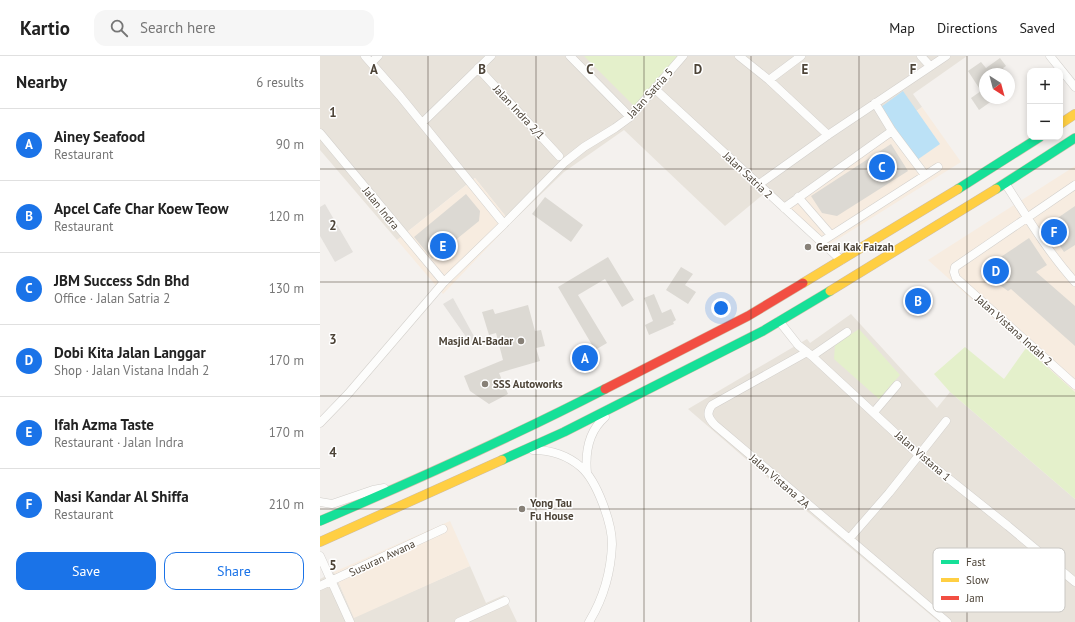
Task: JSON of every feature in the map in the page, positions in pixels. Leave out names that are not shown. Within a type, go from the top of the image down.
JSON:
[{"type":"highway","points":[[1063,122],[1075,114]]},
{"type":"highway","points":[[320,542],[522,452],[624,402],[779,321],[918,238],[1075,138]]},
{"type":"highway","points":[[320,521],[407,484],[533,426],[748,316],[996,166],[1035,140]]},
{"type":"street","points":[[378,56],[368,59],[504,224]]},
{"type":"street","points":[[422,123],[491,56]]},
{"type":"street","points":[[570,56],[630,117]]},
{"type":"street","name":"Jalan Satria 5","points":[[320,423],[348,394],[444,282],[565,162],[584,147],[630,117],[683,56]]},
{"type":"street","points":[[739,56],[769,80],[828,135]]},
{"type":"street","points":[[769,80],[800,56]]},
{"type":"street","points":[[921,56],[930,66]]},
{"type":"street","points":[[758,185],[828,135],[946,56]]},
{"type":"street","points":[[1050,56],[1075,87]]},
{"type":"street","name":"Jalan Indra 2/1","points":[[478,68],[559,156]]},
{"type":"street","name":"Jalan Satria 2","points":[[655,89],[841,260]]},
{"type":"street","points":[[875,103],[892,131],[925,175]]},
{"type":"street","points":[[784,208],[892,131]]},
{"type":"street","name":"Jalan Indra","points":[[320,134],[444,282]]},
{"type":"street","points":[[821,242],[938,167]]},
{"type":"street","points":[[1005,184],[1062,268],[1075,282]]},
{"type":"street","points":[[1027,218],[1075,185]]},
{"type":"street","points":[[798,197],[831,235]]},
{"type":"street","name":"Jalan Vistana Indah 2","points":[[1027,218],[955,267],[954,274],[966,287],[1075,385]]},
{"type":"street","name":"Jalan Vistana 1","points":[[779,321],[798,345],[874,412],[919,455],[1034,548]]},
{"type":"street","points":[[810,354],[847,332]]},
{"type":"street","name":"Jalan Vistana 2A","points":[[810,354],[712,405],[708,413],[708,417],[715,425],[933,611]]},
{"type":"street","points":[[874,412],[898,385]]},
{"type":"street","points":[[587,472],[586,453],[596,426],[603,418],[624,402]]},
{"type":"street","points":[[849,539],[889,493],[946,421]]},
{"type":"street","points":[[522,452],[540,450],[557,454],[573,461],[587,472],[603,502],[609,520],[612,542],[610,569],[601,597],[589,620]]},
{"type":"street","points":[[320,502],[332,504],[373,490],[407,484]]},
{"type":"street","name":"Susuran Awana","points":[[320,586],[443,529]]},
{"type":"street","points":[[320,556],[350,622]]},
{"type":"street","name":"Jalan Vistana 1","points":[[1065,574],[1075,582]]},
{"type":"street","points":[[459,622],[505,601]]},
{"type":"street","name":"Jalan Vistana 2A","points":[[934,612],[946,622]]},
{"type":"shaded area","points":[[320,56],[967,56],[913,94],[922,107],[781,208],[766,192],[725,226],[624,130],[564,172],[511,223],[475,178],[397,240],[320,150]]},
{"type":"shaded area","points":[[922,107],[961,162],[822,249],[781,208]]},
{"type":"shaded area","points":[[1075,166],[1075,392],[928,260]]},
{"type":"shaded area","points":[[475,178],[511,223],[443,294],[397,240]]},
{"type":"shaded area","points":[[325,204],[353,252],[335,262],[320,236],[320,207]]},
{"type":"shaded area","points":[[453,298],[476,340],[471,344],[443,304]]},
{"type":"shaded area","points":[[851,314],[937,408],[950,392],[1075,499],[1075,622],[939,622],[688,409],[807,339],[810,343]]},
{"type":"shaded area","points":[[450,521],[470,566],[354,618],[334,572]]},
{"type":"shaded area","points":[[470,566],[486,603],[504,595],[517,622],[320,622],[320,579],[334,572],[354,617]]},
{"type":"green space","points":[[584,56],[683,56],[634,106]]},
{"type":"green space","points":[[859,329],[900,375],[879,399],[834,359],[835,345]]},
{"type":"green space","points":[[965,347],[1004,379],[1026,348],[1075,392],[1075,499],[950,392],[934,374]]},
{"type":"water","points":[[903,91],[940,144],[917,160],[881,107]]},
{"type":"building","points":[[1000,58],[1006,66],[1003,68],[986,68]]},
{"type":"building","points":[[981,62],[986,68],[979,68],[979,88],[968,71]]},
{"type":"building","points":[[979,92],[979,104],[988,104],[979,110],[971,98]]},
{"type":"building","points":[[891,144],[908,171],[837,216],[822,213],[811,196]]},
{"type":"building","points":[[466,194],[480,211],[479,221],[432,259],[414,237]]},
{"type":"building","points":[[545,197],[583,225],[571,242],[532,214]]},
{"type":"building","points":[[1075,206],[1075,245],[1064,252],[1046,226]]},
{"type":"building","points":[[1029,238],[1047,265],[1036,272],[1075,306],[1075,346],[1011,289],[1008,291],[980,271]]},
{"type":"building","points":[[608,257],[634,300],[622,307],[605,279],[578,295],[607,343],[595,350],[558,287]]},
{"type":"building","points":[[681,267],[693,274],[685,285],[696,292],[688,304],[666,290]]},
{"type":"building","points":[[654,294],[662,313],[671,309],[676,320],[673,322],[674,324],[649,335],[645,325],[653,321],[644,298]]},
{"type":"building","name":"Masjid Al-Badar","points":[[528,305],[535,331],[541,330],[545,346],[536,348],[540,361],[499,373],[508,394],[489,404],[470,391],[464,376],[503,360],[496,333],[489,335],[482,312],[493,309],[495,314]]},
{"type":"traffic: fast","points":[[996,189],[1075,138]]},
{"type":"traffic: fast","points":[[958,189],[1035,140]]},
{"type":"traffic: fast","points":[[502,460],[564,432],[763,331],[830,291]]},
{"type":"traffic: fast","points":[[320,521],[464,458],[605,389]]},
{"type":"traffic: slow","points":[[1063,122],[1075,114]]},
{"type":"traffic: slow","points":[[803,283],[958,189]]},
{"type":"traffic: slow","points":[[830,291],[996,189]]},
{"type":"traffic: slow","points":[[320,542],[502,460]]},
{"type":"traffic: jam","points":[[605,389],[748,316],[803,283]]},
{"type":"place","name":"JBM Success Sdn Bhd","points":[[882,167]]},
{"type":"place","name":"Nasi Kandar Al Shiffa","points":[[1054,232]]},
{"type":"place","name":"Ifah Azma Taste","points":[[443,246]]},
{"type":"place","name":"Gerai Kak Faizah","points":[[808,247]]},
{"type":"place","name":"Dobi Kita Jalan Langgar","points":[[996,271]]},
{"type":"place","name":"Apcel Cafe Char Koew Teow","points":[[918,301]]},
{"type":"place","name":"Masjid Al-Badar","points":[[521,341]]},
{"type":"place","name":"Ainey Seafood","points":[[585,358]]},
{"type":"place","name":"SSS Autoworks","points":[[485,384]]},
{"type":"place","name":"Yong Tau Fu House","points":[[522,509]]}]
